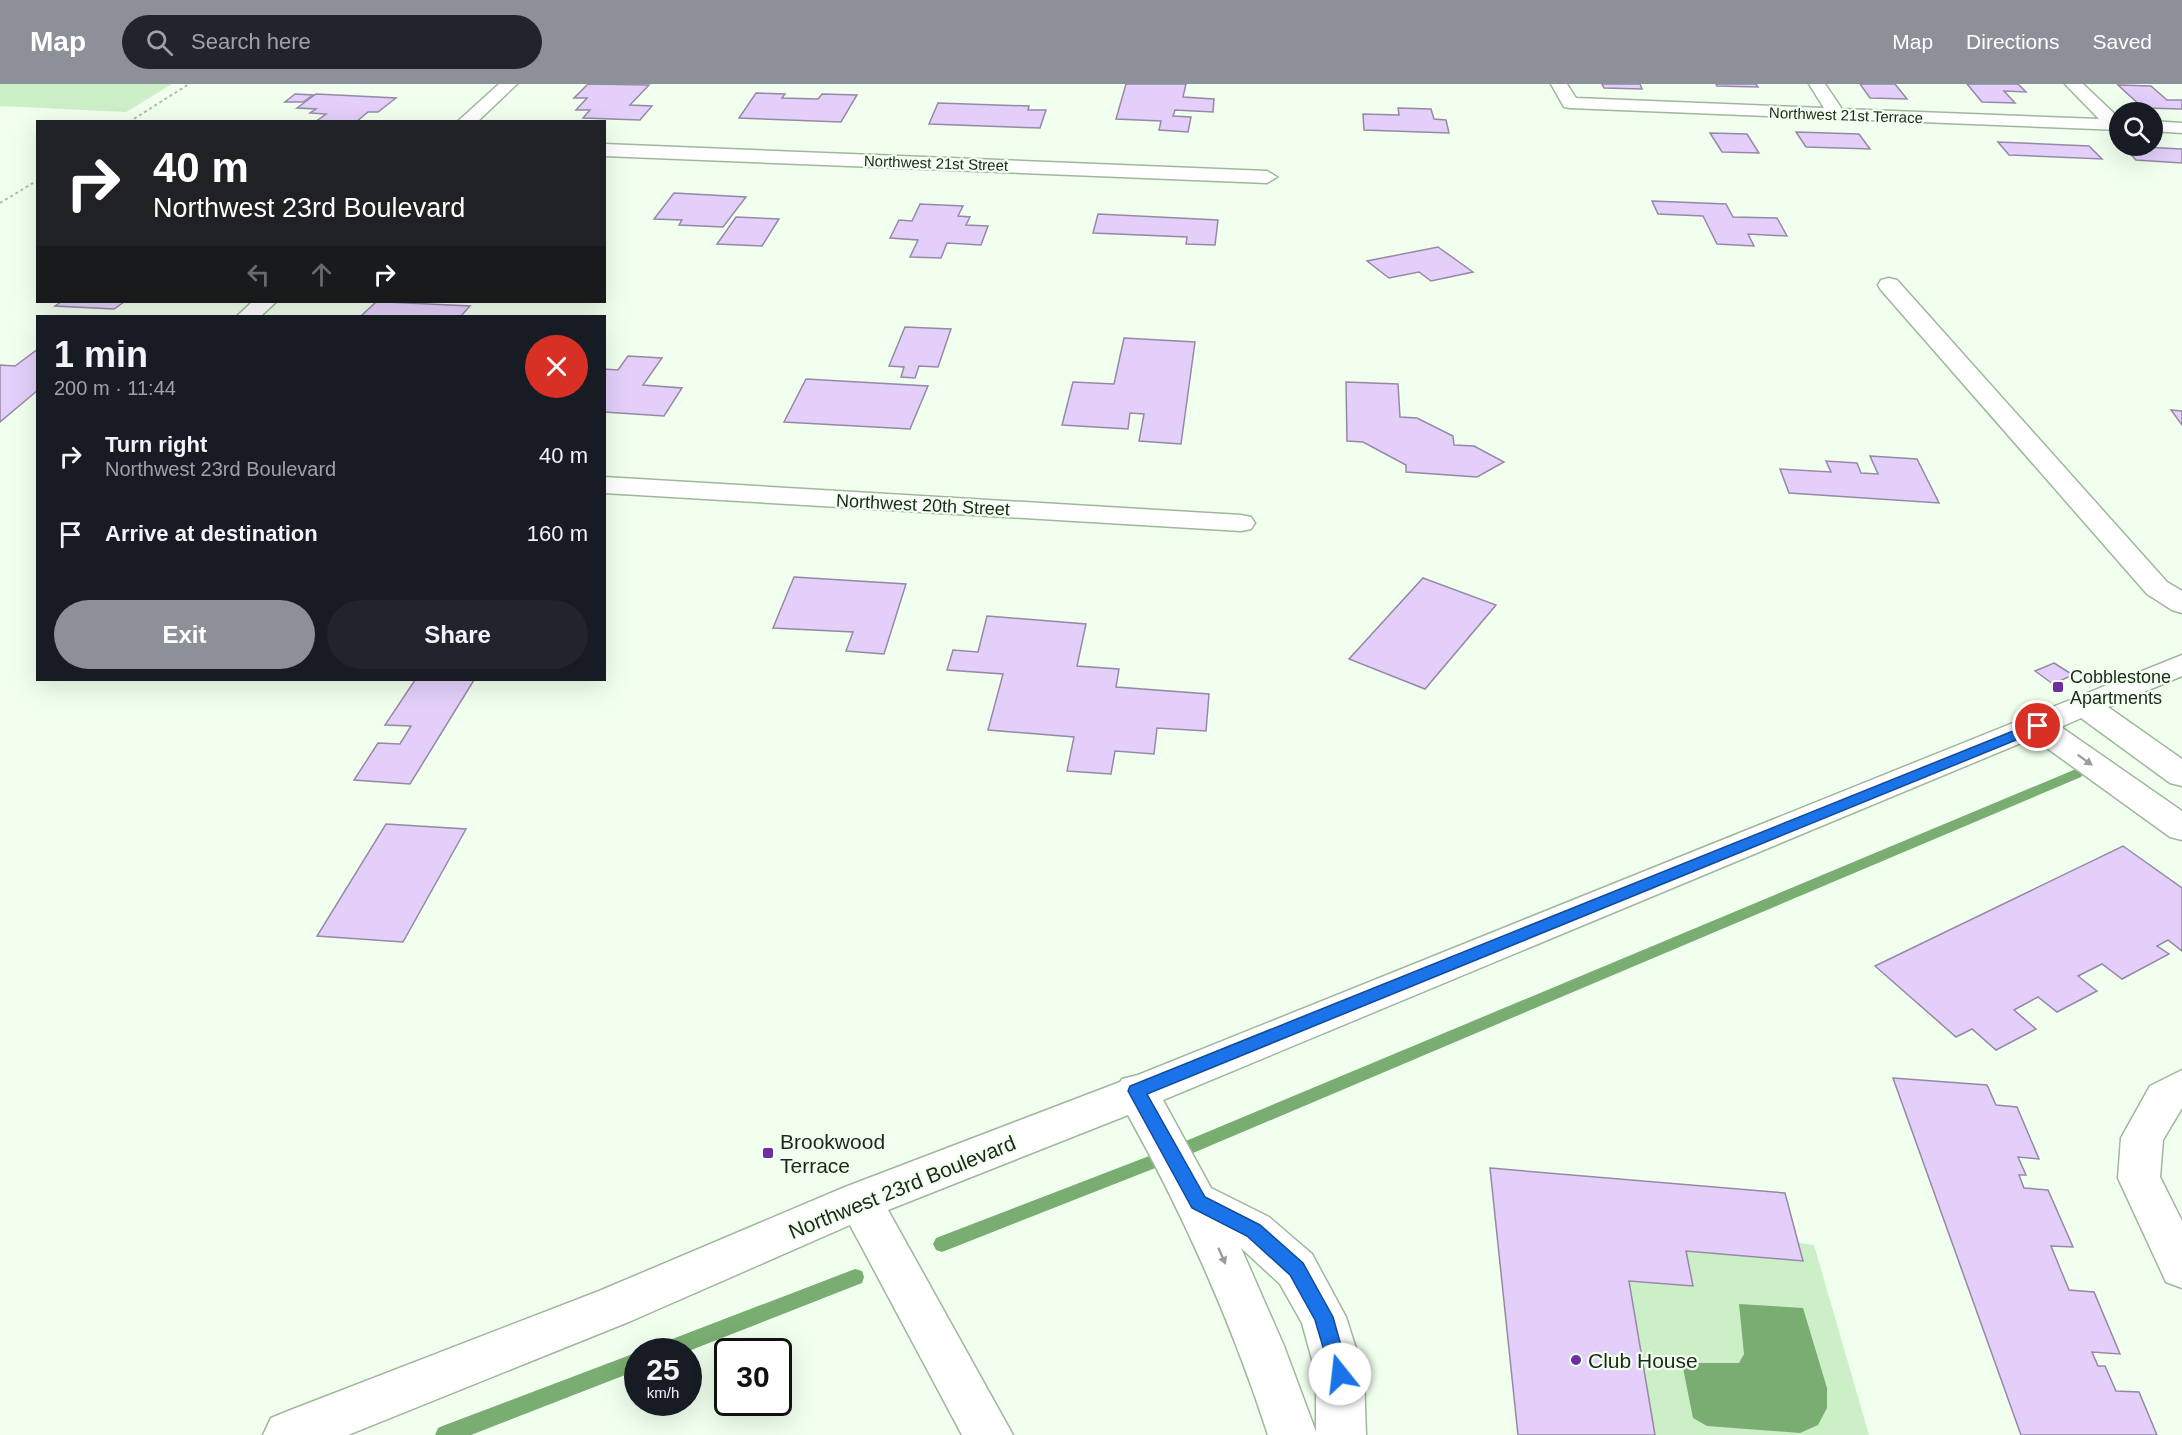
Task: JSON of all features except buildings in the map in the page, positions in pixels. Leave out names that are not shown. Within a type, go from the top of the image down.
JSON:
[{"type":"street","points":[[468,120],[509,84]]},
{"type":"street","name":"Northwest 21st Terrace","points":[[1559,84],[1572,104],[2109,125]]},
{"type":"street","points":[[1817,84],[1838,114]]},
{"type":"street","points":[[2073,84],[2109,117]]},
{"type":"street","points":[[2163,127],[2182,128]]},
{"type":"street","name":"Northwest 21st Street","points":[[606,150],[1267,177]]},
{"type":"street","points":[[1889,285],[2157,588],[2182,604]]},
{"type":"street","points":[[249,315],[264,303]]},
{"type":"street","name":"Northwest 20th Street","points":[[606,485],[821,500],[1241,523]]},
{"type":"street","name":"Northwest 23rd Boulevard","points":[[288,1435],[334,1427],[860,1201],[1059,1125],[1136,1091],[1748,841],[2038,726],[2182,665]]},
{"type":"street","points":[[2084,705],[2182,775]]},
{"type":"street","points":[[2038,726],[2182,828]]},
{"type":"street","points":[[2182,1087],[2165,1098],[2142,1138],[2139,1178],[2182,1267]]},
{"type":"street","points":[[1136,1091],[1198,1202],[1238,1291],[1293,1435]]},
{"type":"street","points":[[860,1201],[988,1435]]},
{"type":"street","points":[[1198,1202],[1253,1231],[1296,1269],[1323,1317],[1340,1374],[1341,1435]]},
{"type":"path","points":[[132,120],[189,84]]},
{"type":"path","points":[[0,203],[36,181]]},
{"type":"shaded area","points":[[0,84],[172,84],[126,112],[0,106]]},
{"type":"shaded area","points":[[1798,1243],[1814,1245],[1869,1435],[1655,1435],[1629,1281],[1686,1251],[1802,1261]]},
{"type":"shaded area","points":[[1739,1304],[1803,1308],[1827,1388],[1827,1408],[1818,1425],[1800,1433],[1707,1426],[1693,1418],[1683,1368],[1691,1363],[1739,1363],[1744,1354]]},
{"type":"waterway","points":[[1187,1148],[2076,774]]},
{"type":"waterway","points":[[942,1244],[1157,1160]]},
{"type":"waterway","points":[[697,1338],[855,1277]]},
{"type":"waterway","points":[[445,1435],[624,1366]]},
{"type":"place","name":"Cobblestone Apartments","points":[[2058,687]]},
{"type":"place","name":"Brookwood Terrace","points":[[768,1153]]},
{"type":"place","name":"Club House","points":[[1576,1360]]},
{"type":"route","points":[[1340,1374],[1323,1317],[1296,1269],[1253,1231],[1198,1202],[1136,1091],[1737,845],[2038,726]]}]
